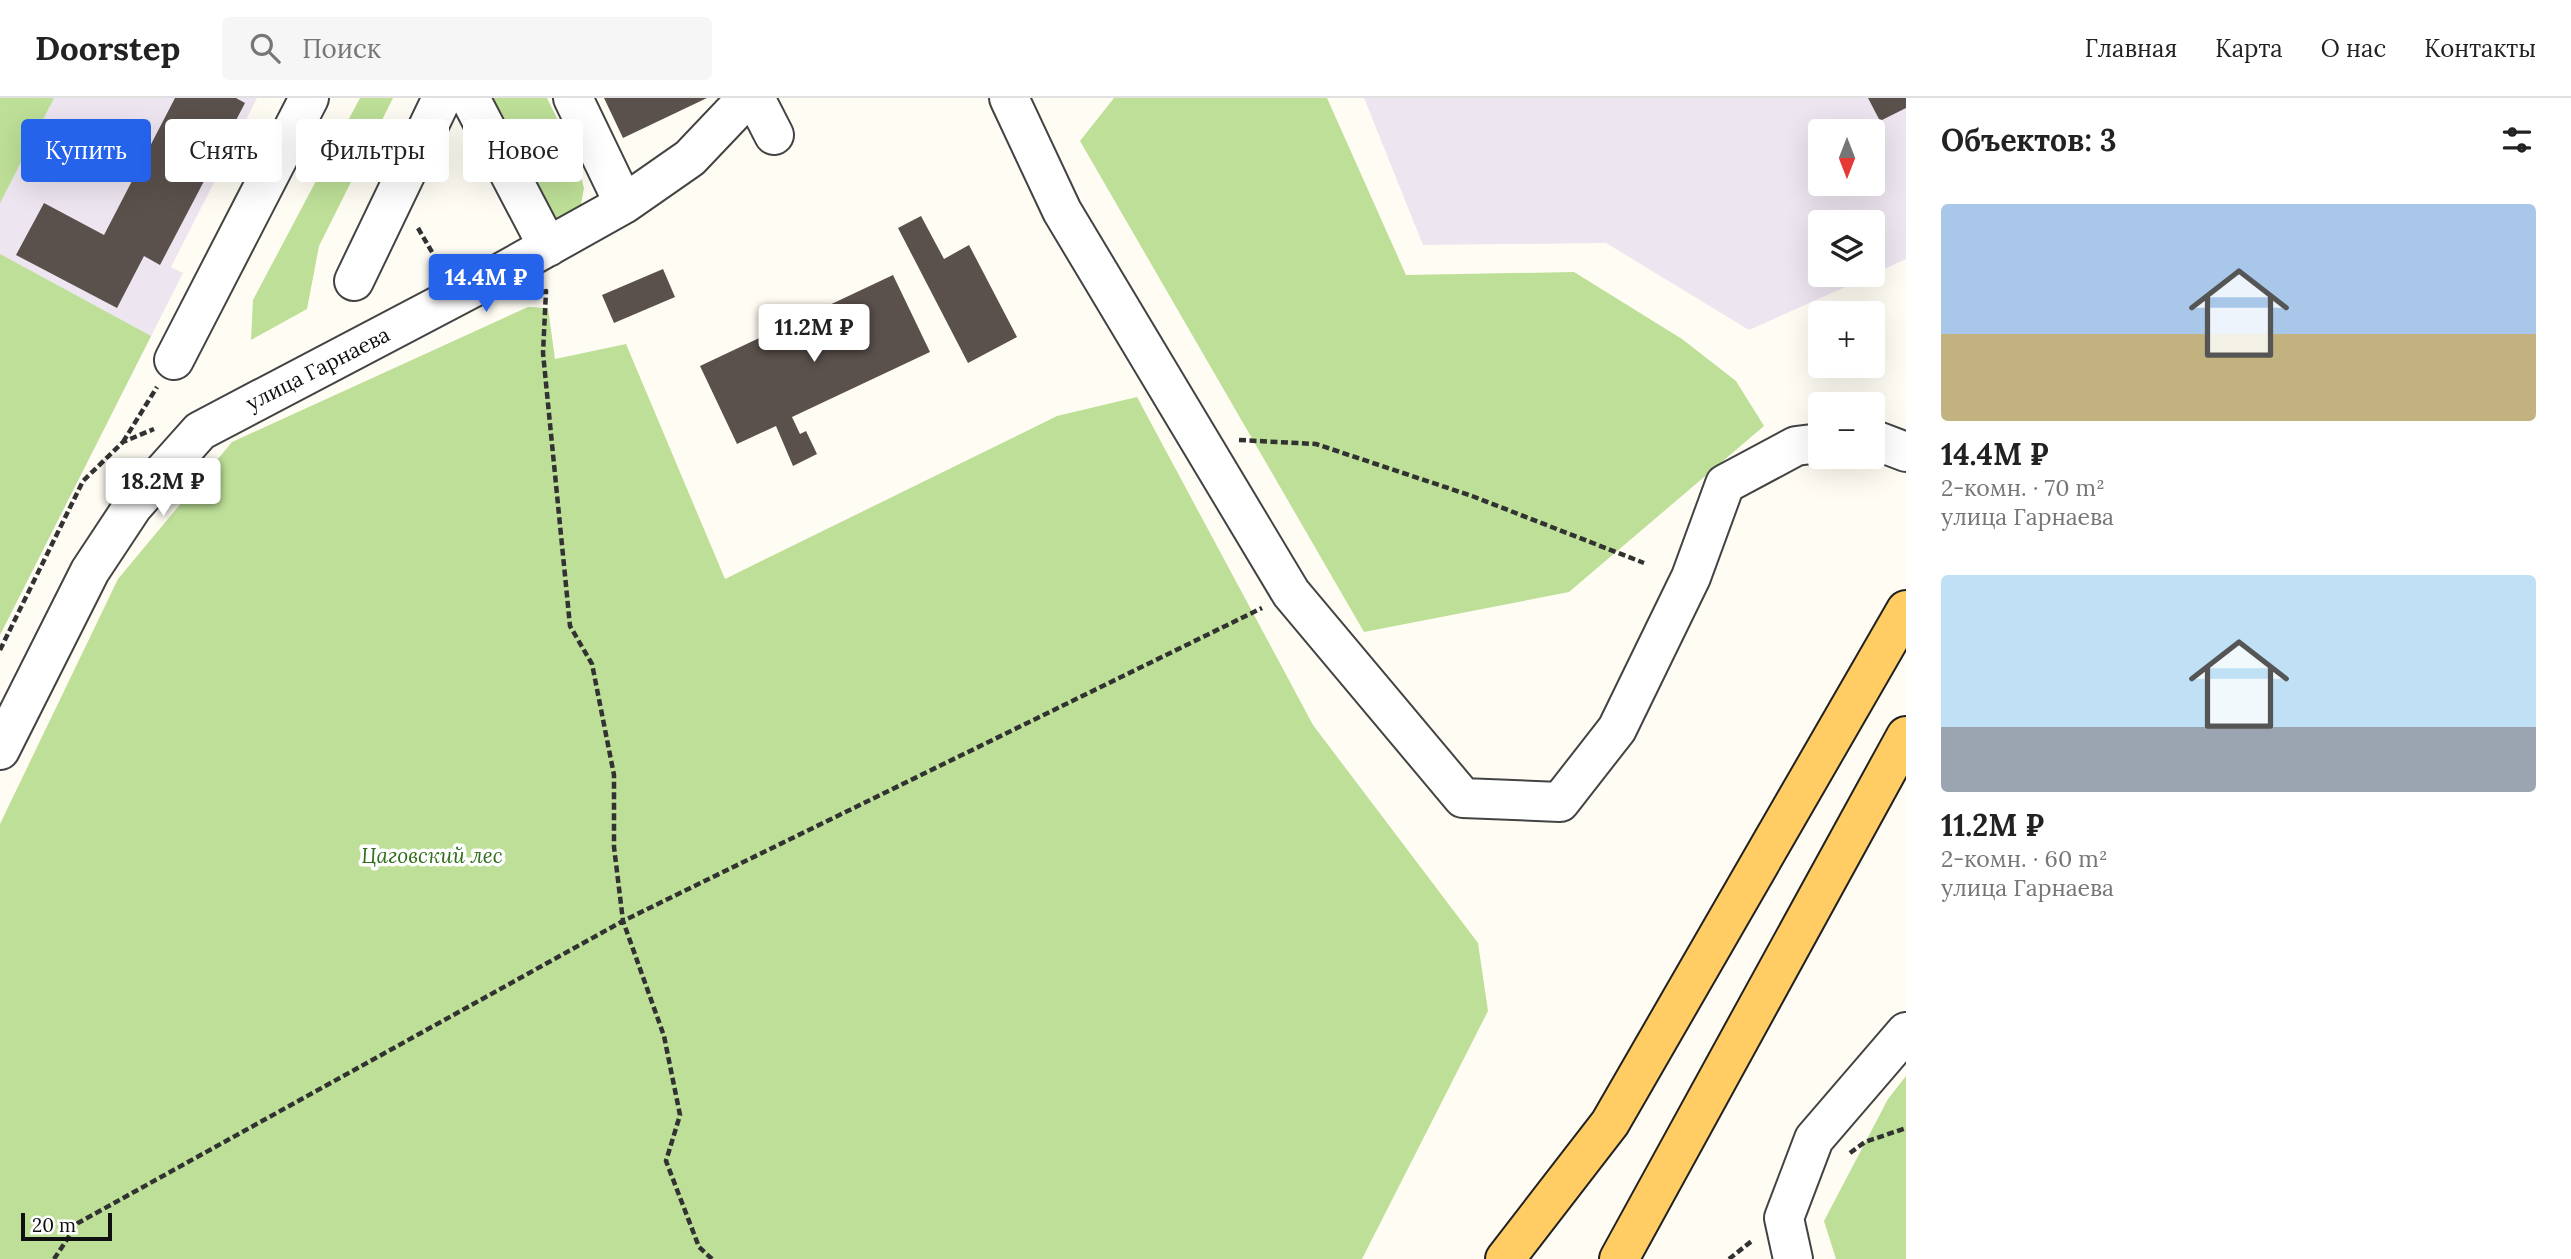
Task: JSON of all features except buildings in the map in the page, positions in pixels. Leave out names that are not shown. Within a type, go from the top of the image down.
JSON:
[{"type":"main road","points":[[1525,1259],[1610,1123],[1906,610]]},
{"type":"main road","points":[[1619,1259],[1906,736]]},
{"type":"main road","points":[[1505,1259],[1610,1123]]},
{"type":"main road","points":[[1608,1259],[1649,1200]]},
{"type":"street","points":[[174,360],[309,98]]},
{"type":"street","points":[[354,281],[442,98]]},
{"type":"street","points":[[470,98],[548,247]]},
{"type":"street","points":[[573,98],[624,204]]},
{"type":"street","name":"улица Гарнаева","points":[[0,750],[90,571],[133,506],[200,431],[624,204],[690,158],[747,98]]},
{"type":"street","points":[[755,98],[774,135]]},
{"type":"street","points":[[1009,98],[1062,211],[1291,593],[1463,798],[1560,802],[1618,729],[1691,577],[1725,484],[1796,446],[1808,444]]},
{"type":"street","points":[[1885,444],[1906,452]]},
{"type":"street","points":[[1793,1259],[1784,1218],[1814,1139],[1906,1032]]},
{"type":"path","points":[[397,192],[456,296]]},
{"type":"path","points":[[521,303],[546,291],[543,353],[570,626],[592,664],[614,775],[614,847],[623,921],[664,1036],[680,1115],[666,1161],[699,1247],[712,1259]]},
{"type":"path","points":[[123,443],[174,360]]},
{"type":"path","points":[[1196,438],[1316,443],[1472,496],[1644,563]]},
{"type":"path","points":[[54,1259],[78,1223],[623,921],[1291,593]]},
{"type":"shaded area","points":[[0,98],[257,98],[246,119],[165,119],[165,182],[214,182],[171,267],[183,273],[0,635]]},
{"type":"shaded area","points":[[1364,98],[1906,98],[1906,259],[1885,269],[1885,210],[1808,210],[1808,287],[1845,287],[1808,301],[1808,304],[1749,330],[1606,243],[1423,245]]},
{"type":"green space","points":[[0,98],[54,98],[43,119],[21,119],[21,162],[0,203]]},
{"type":"green space","points":[[360,98],[393,98],[382,119],[349,119]]},
{"type":"green space","points":[[485,98],[547,98],[557,119],[497,119]]},
{"type":"green space","points":[[1114,98],[1327,98],[1406,275],[1574,272],[1682,339],[1736,381],[1764,426],[1569,592],[1364,632],[1080,141]]},
{"type":"green space","points":[[316,182],[351,182],[319,246],[307,309],[251,340],[253,300]]},
{"type":"green space","points":[[533,182],[582,182],[584,188],[579,215],[558,226]]},
{"type":"green space","points":[[0,254],[151,336],[0,635]]},
{"type":"green space","name":"Цаговский лес","points":[[528,307],[548,308],[555,359],[626,344],[725,579],[1057,416],[1137,397],[1313,725],[1478,943],[1488,1011],[1362,1259],[0,1259],[0,824],[118,579],[232,442]]},
{"type":"green space","points":[[1906,1076],[1906,1259],[1836,1259],[1824,1221],[1888,1099]]}]
